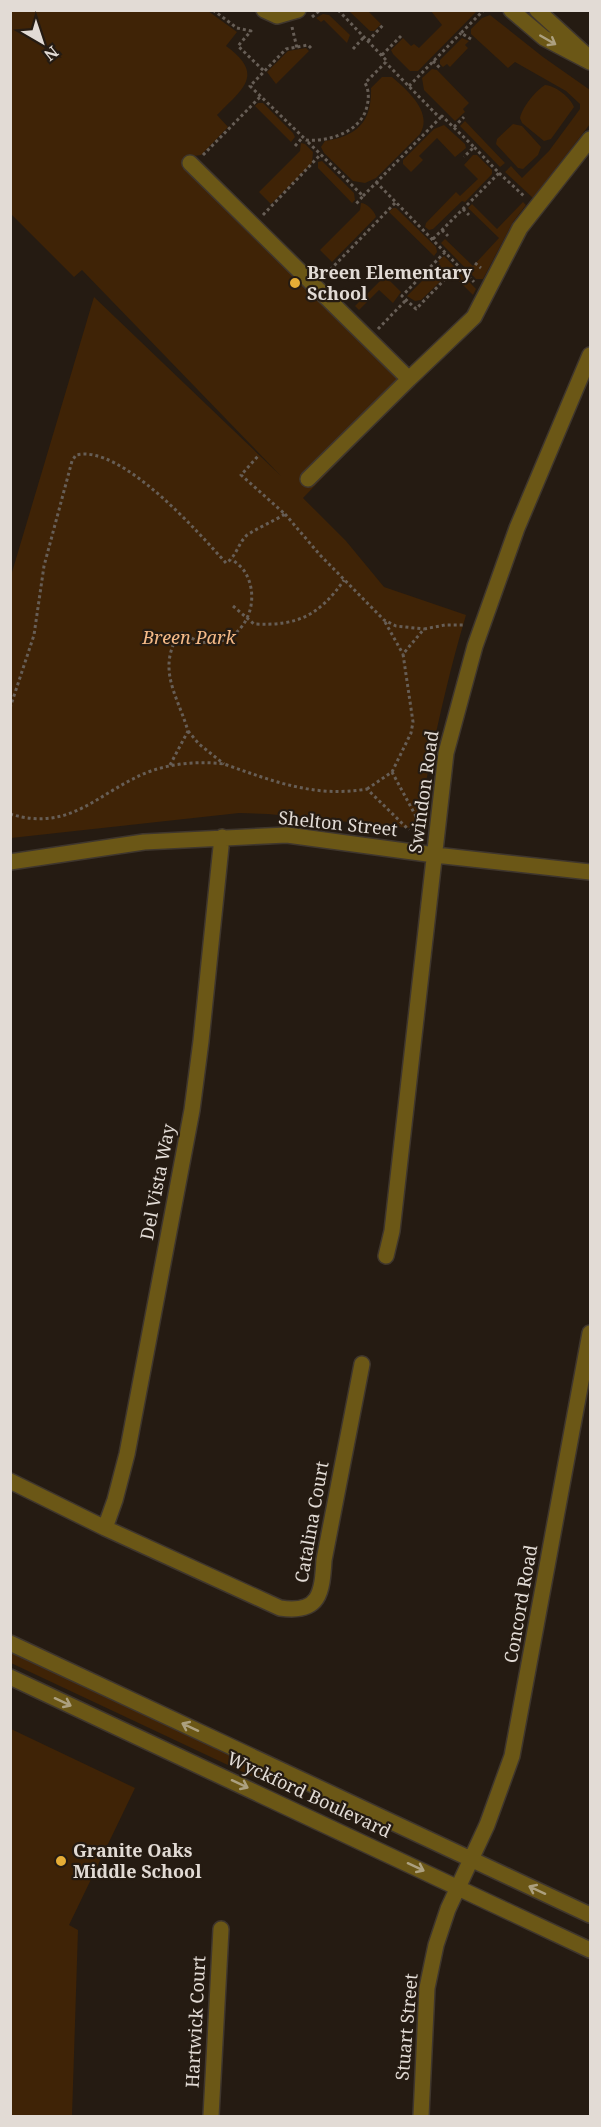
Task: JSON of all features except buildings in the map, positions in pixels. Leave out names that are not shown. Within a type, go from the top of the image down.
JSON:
[{"type":"street","points":[[264,10],[277,16],[298,10]]},
{"type":"street","points":[[511,10],[544,38],[591,60]]},
{"type":"street","points":[[537,10],[591,60]]},
{"type":"street","points":[[308,479],[474,317],[520,228],[591,139]]},
{"type":"street","points":[[191,164],[409,379]]},
{"type":"street","name":"Swindon Road","points":[[386,1256],[392,1231],[446,753],[475,646],[517,528],[591,355]]},
{"type":"street","name":"Shelton Street","points":[[10,862],[144,842],[287,835],[435,855],[591,872]]},
{"type":"street","name":"Del Vista Way","points":[[105,1528],[127,1454],[192,1110],[204,1019],[214,895],[222,837]]},
{"type":"street","name":"Concord Road","points":[[461,1881],[497,1800],[512,1756],[591,1333]]},
{"type":"street","name":"Catalina Court","points":[[10,1481],[105,1528],[280,1608],[296,1610],[312,1604],[322,1590],[324,1560],[362,1364]]},
{"type":"street","name":"Wyckford Boulevard","points":[[10,1642],[591,1915]]},
{"type":"street","name":"Wyckford Boulevard","points":[[10,1677],[461,1881],[591,1950]]},
{"type":"street","name":"Stuart Street","points":[[421,2116],[427,1988],[436,1945],[448,1909],[461,1881]]},
{"type":"street","name":"Hartwick Court","points":[[211,2116],[221,1929]]},
{"type":"path","points":[[213,10],[237,28],[251,31],[238,46],[264,71]]},
{"type":"path","points":[[338,10],[440,118],[442,116],[454,127],[536,208]]},
{"type":"path","points":[[409,86],[484,10]]},
{"type":"path","points":[[368,41],[383,25]]},
{"type":"path","points":[[292,27],[297,48]]},
{"type":"path","points":[[461,33],[471,39]]},
{"type":"path","points":[[382,55],[401,36]]},
{"type":"path","points":[[353,49],[364,37]]},
{"type":"path","points":[[311,48],[308,45],[286,49],[250,86],[363,196]]},
{"type":"path","points":[[295,146],[305,139],[322,139],[341,134],[357,124],[364,116],[368,101],[369,93],[365,83],[386,62]]},
{"type":"path","points":[[433,62],[441,69]]},
{"type":"path","points":[[191,164],[261,96]]},
{"type":"path","points":[[454,127],[464,117]]},
{"type":"path","points":[[355,205],[440,118]]},
{"type":"path","points":[[464,157],[474,147]]},
{"type":"path","points":[[254,225],[321,154]]},
{"type":"path","points":[[433,239],[499,173]]},
{"type":"path","points":[[376,182],[486,294]]},
{"type":"path","points":[[315,285],[396,202]]},
{"type":"path","points":[[463,208],[469,214]]},
{"type":"path","points":[[442,230],[448,236]]},
{"type":"path","points":[[445,252],[402,296],[416,309],[450,273]]},
{"type":"path","points":[[369,339],[406,300]]},
{"type":"path","points":[[10,708],[33,635],[49,545],[72,461],[76,455],[83,453],[104,459],[130,472],[200,535],[226,563],[232,559],[237,548],[248,535],[285,514]]},
{"type":"path","points":[[10,814],[31,819],[67,815],[82,810],[149,772],[170,765],[224,764],[297,788],[323,792],[368,789],[392,772],[411,733],[413,722],[403,654],[384,620],[344,580],[285,514],[241,475],[259,455]]},
{"type":"path","points":[[224,764],[199,744],[188,731],[170,683],[169,660],[174,641],[180,632],[201,642],[219,640],[233,635],[248,619],[253,603],[250,587],[245,571],[232,559]]},
{"type":"path","points":[[233,606],[254,624],[273,625],[298,620],[322,607],[333,597],[344,580]]},
{"type":"path","points":[[384,620],[396,626],[424,628],[465,625]]},
{"type":"path","points":[[403,654],[424,628]]},
{"type":"path","points":[[170,765],[188,731]]},
{"type":"path","points":[[392,772],[419,822]]},
{"type":"path","points":[[368,789],[409,830]]},
{"type":"green space","name":"Breen Park","points":[[11,11],[208,11],[237,32],[226,46],[245,65],[246,82],[217,115],[228,127],[201,155],[194,156],[418,379],[303,498],[346,541],[384,587],[466,615],[440,716],[419,818],[409,828],[239,813],[11,838],[10,579],[94,297],[281,476],[82,270],[74,277],[11,214]]},
{"type":"green space","points":[[349,11],[368,11],[381,24],[374,31],[370,31]]},
{"type":"green space","points":[[431,11],[477,11],[418,71],[410,71],[391,50],[403,38],[411,46],[414,44],[419,48],[442,25]]},
{"type":"green space","points":[[323,14],[329,15],[350,35],[347,43],[324,20],[321,22],[316,18]]},
{"type":"green space","points":[[490,15],[543,57],[590,90],[590,124],[533,198],[505,172],[511,166],[522,178],[549,151],[580,109],[580,104],[566,91],[515,62],[508,68],[471,34],[471,29],[482,18]]},
{"type":"green space","points":[[462,38],[469,41],[465,45],[468,48],[450,67],[447,64],[443,67],[440,60]]},
{"type":"green space","points":[[306,48],[309,51],[276,84],[267,72],[288,51]]},
{"type":"green space","points":[[432,69],[437,70],[469,103],[463,109],[465,112],[455,121],[424,90],[422,78]]},
{"type":"green space","points":[[382,77],[392,77],[411,95],[421,110],[423,126],[420,134],[376,178],[365,183],[353,181],[324,153],[321,147],[325,141],[346,135],[361,125],[369,110],[371,88]]},
{"type":"green space","points":[[545,85],[554,87],[562,93],[574,107],[551,139],[544,141],[522,123],[520,118],[523,109],[537,91]]},
{"type":"green space","points":[[263,103],[293,133],[295,137],[291,142],[255,106]]},
{"type":"green space","points":[[465,121],[505,163],[500,167],[460,126]]},
{"type":"green space","points":[[513,124],[522,126],[541,147],[538,155],[523,169],[518,168],[496,144],[497,139]]},
{"type":"green space","points":[[444,125],[465,144],[466,148],[455,157],[437,138],[419,156],[423,160],[411,172],[403,164],[403,160],[434,129]]},
{"type":"green space","points":[[301,143],[313,152],[312,163],[271,204],[259,192],[300,151]]},
{"type":"green space","points":[[473,155],[477,155],[492,170],[492,174],[465,202],[462,201],[433,229],[429,230],[425,227],[426,223],[456,192],[460,196],[478,179],[464,165]]},
{"type":"green space","points":[[322,161],[354,193],[355,200],[352,203],[318,168],[318,162]]},
{"type":"green space","points":[[523,202],[526,205],[513,222],[483,279],[476,279],[441,243],[445,239],[473,266],[499,238],[468,208],[472,204],[497,229]]},
{"type":"green space","points":[[361,203],[370,208],[376,217],[332,262],[320,250],[360,210]]},
{"type":"green space","points":[[396,208],[436,247],[437,252],[434,256],[389,212]]},
{"type":"green space","points":[[444,256],[476,289],[473,295],[450,272],[421,300],[415,301],[407,296],[440,263],[438,261]]},
{"type":"green space","points":[[385,276],[401,292],[393,303],[379,290],[359,310],[355,306]]},
{"type":"green space","points":[[10,1652],[285,1779],[282,1786],[266,1783],[11,1663]]},
{"type":"green space","name":"Granite Oaks Middle School","points":[[11,1729],[135,1788],[69,1925],[78,1930],[72,2116],[11,2116]]},
{"type":"place","name":"Breen Elementary School","points":[[295,283]]},
{"type":"place","name":"Granite Oaks Middle School","points":[[61,1861]]}]
